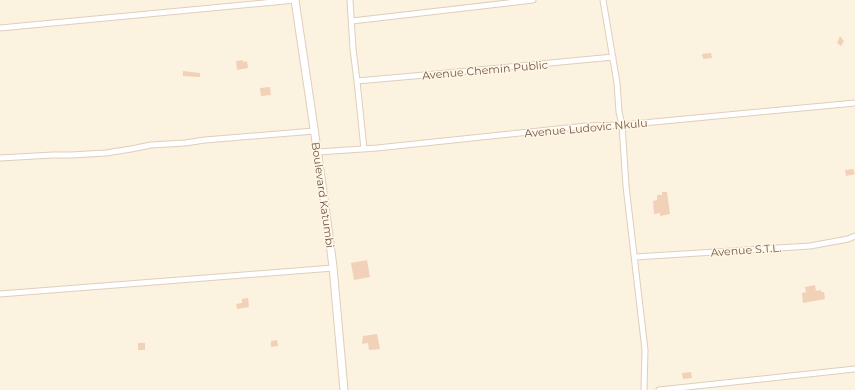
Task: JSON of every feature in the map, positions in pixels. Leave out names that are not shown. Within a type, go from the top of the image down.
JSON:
[{"type":"street","points":[[0,28],[295,0]]},
{"type":"street","name":"Boulevard Katumbi","points":[[295,0],[318,152],[333,268],[344,390]]},
{"type":"street","points":[[350,0],[353,49],[364,149]]},
{"type":"street","points":[[352,21],[533,0]]},
{"type":"street","points":[[603,0],[613,57],[622,125],[626,186],[645,350],[644,390]]},
{"type":"street","name":"Avenue Chemin Public","points":[[357,81],[613,57]]},
{"type":"street","name":"Avenue Ludovic Nkulu","points":[[318,152],[364,149],[586,126],[622,125],[855,104]]},
{"type":"street","points":[[0,158],[71,156],[106,153],[151,145],[314,131]]},
{"type":"street","name":"Avenue S.T.L.","points":[[635,257],[810,246],[848,239],[855,236]]},
{"type":"street","points":[[0,294],[333,268]]},
{"type":"street","points":[[659,390],[855,369]]},
{"type":"building","points":[[840,36],[844,41],[841,46],[837,43]]},
{"type":"building","points":[[711,53],[712,58],[703,59],[702,54]]},
{"type":"building","points":[[243,60],[243,62],[247,61],[248,68],[237,70],[236,61]]},
{"type":"building","points":[[183,71],[200,73],[200,77],[183,76]]},
{"type":"building","points":[[270,87],[271,95],[261,96],[260,88]]},
{"type":"building","points":[[853,169],[855,174],[846,176],[845,170]]},
{"type":"building","points":[[662,192],[667,192],[670,214],[660,216],[660,213],[654,214],[653,201],[657,200],[657,195],[662,195]]},
{"type":"building","points":[[367,260],[370,277],[354,280],[351,263]]},
{"type":"building","points":[[815,285],[816,291],[821,290],[821,292],[824,292],[825,299],[803,303],[802,293],[806,292],[805,287]]},
{"type":"building","points":[[248,298],[249,307],[237,309],[236,304],[242,303],[242,299]]},
{"type":"building","points":[[377,334],[380,349],[369,350],[368,343],[362,344],[363,336]]},
{"type":"building","points":[[277,340],[278,346],[271,347],[271,341]]},
{"type":"building","points":[[138,343],[145,343],[145,350],[138,350]]},
{"type":"building","points":[[691,372],[692,378],[683,379],[682,373]]}]
